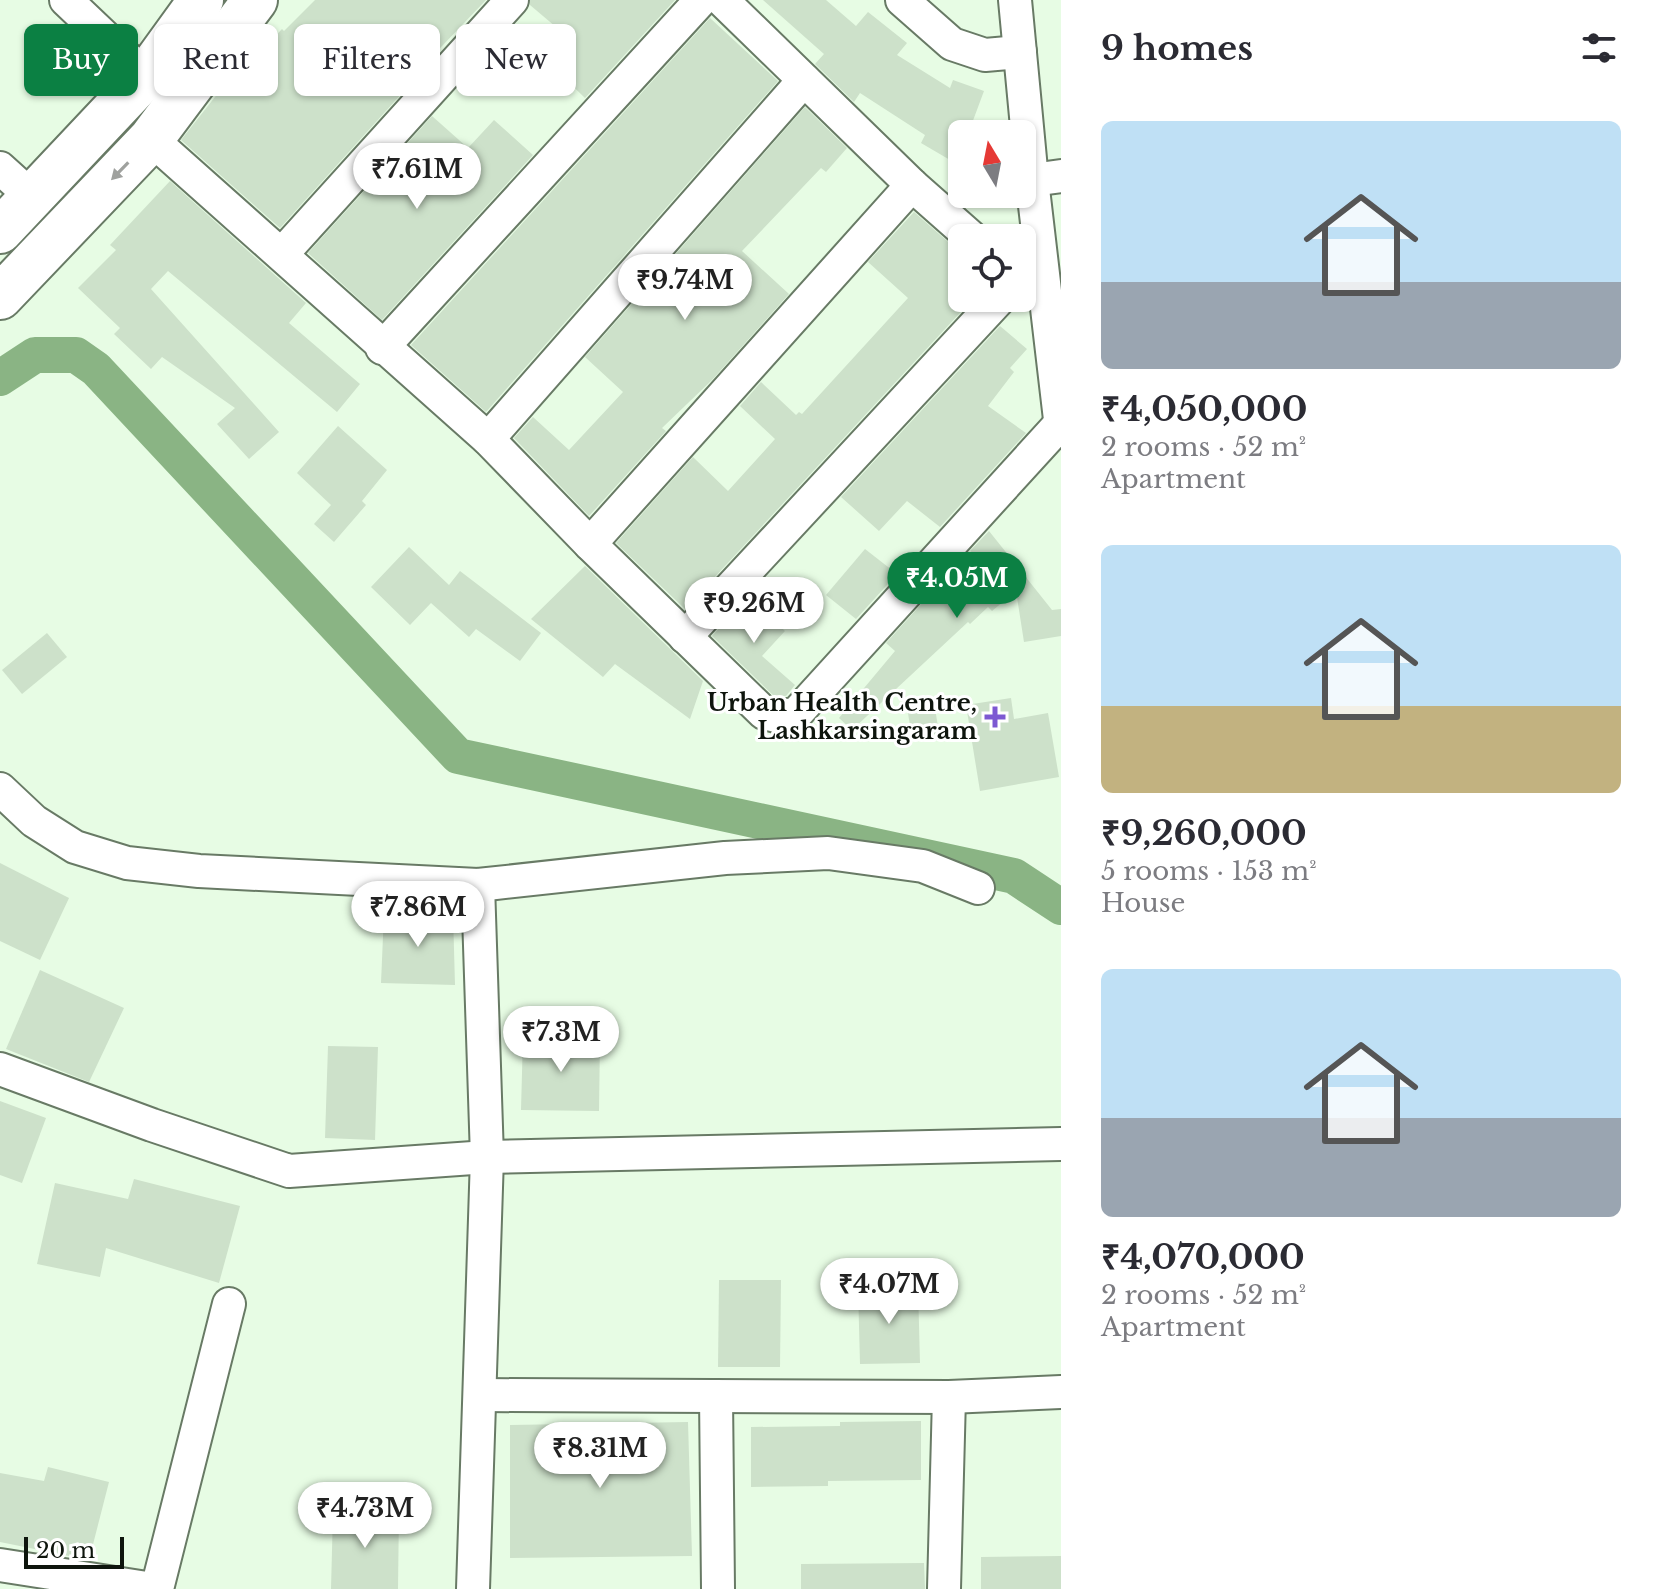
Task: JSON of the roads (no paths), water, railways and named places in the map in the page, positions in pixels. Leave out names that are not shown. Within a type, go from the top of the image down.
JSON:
[{"type":"main road","points":[[10,203],[146,76],[201,0]]},
{"type":"main road","points":[[0,297],[151,139],[255,0]]},
{"type":"street","points":[[66,0],[146,76]]},
{"type":"street","points":[[282,254],[512,0]]},
{"type":"street","points":[[382,348],[701,0]]},
{"type":"street","points":[[722,0],[956,224]]},
{"type":"street","points":[[902,0],[952,44],[985,55],[1020,52]]},
{"type":"street","points":[[151,139],[282,254],[382,348],[488,439],[590,544],[764,713],[780,717],[797,713],[1061,426],[1047,303],[1046,178],[1020,52],[1015,0]]},
{"type":"street","points":[[488,439],[804,80]]},
{"type":"street","points":[[590,544],[912,185]]},
{"type":"street","points":[[1036,294],[1047,303]]},
{"type":"street","points":[[685,637],[987,312]]},
{"type":"street","points":[[0,789],[34,821],[75,847],[127,863],[199,871],[478,885],[725,858],[828,853],[923,866],[978,888]]},
{"type":"street","points":[[473,1589],[487,1157],[478,885]]},
{"type":"street","points":[[0,1069],[289,1171],[487,1157],[1061,1144]]},
{"type":"street","points":[[0,1565],[155,1589],[229,1304]]},
{"type":"street","points":[[480,1395],[949,1397],[1061,1392]]},
{"type":"street","points":[[716,1396],[718,1589]]},
{"type":"street","points":[[944,1589],[949,1397]]},
{"type":"waterway","points":[[0,378],[35,355],[76,355],[96,369],[458,756],[1014,876],[1061,907]]},
{"type":"place","name":"Urban Health Centre, Lashkarsingaram","points":[[995,717]]}]
